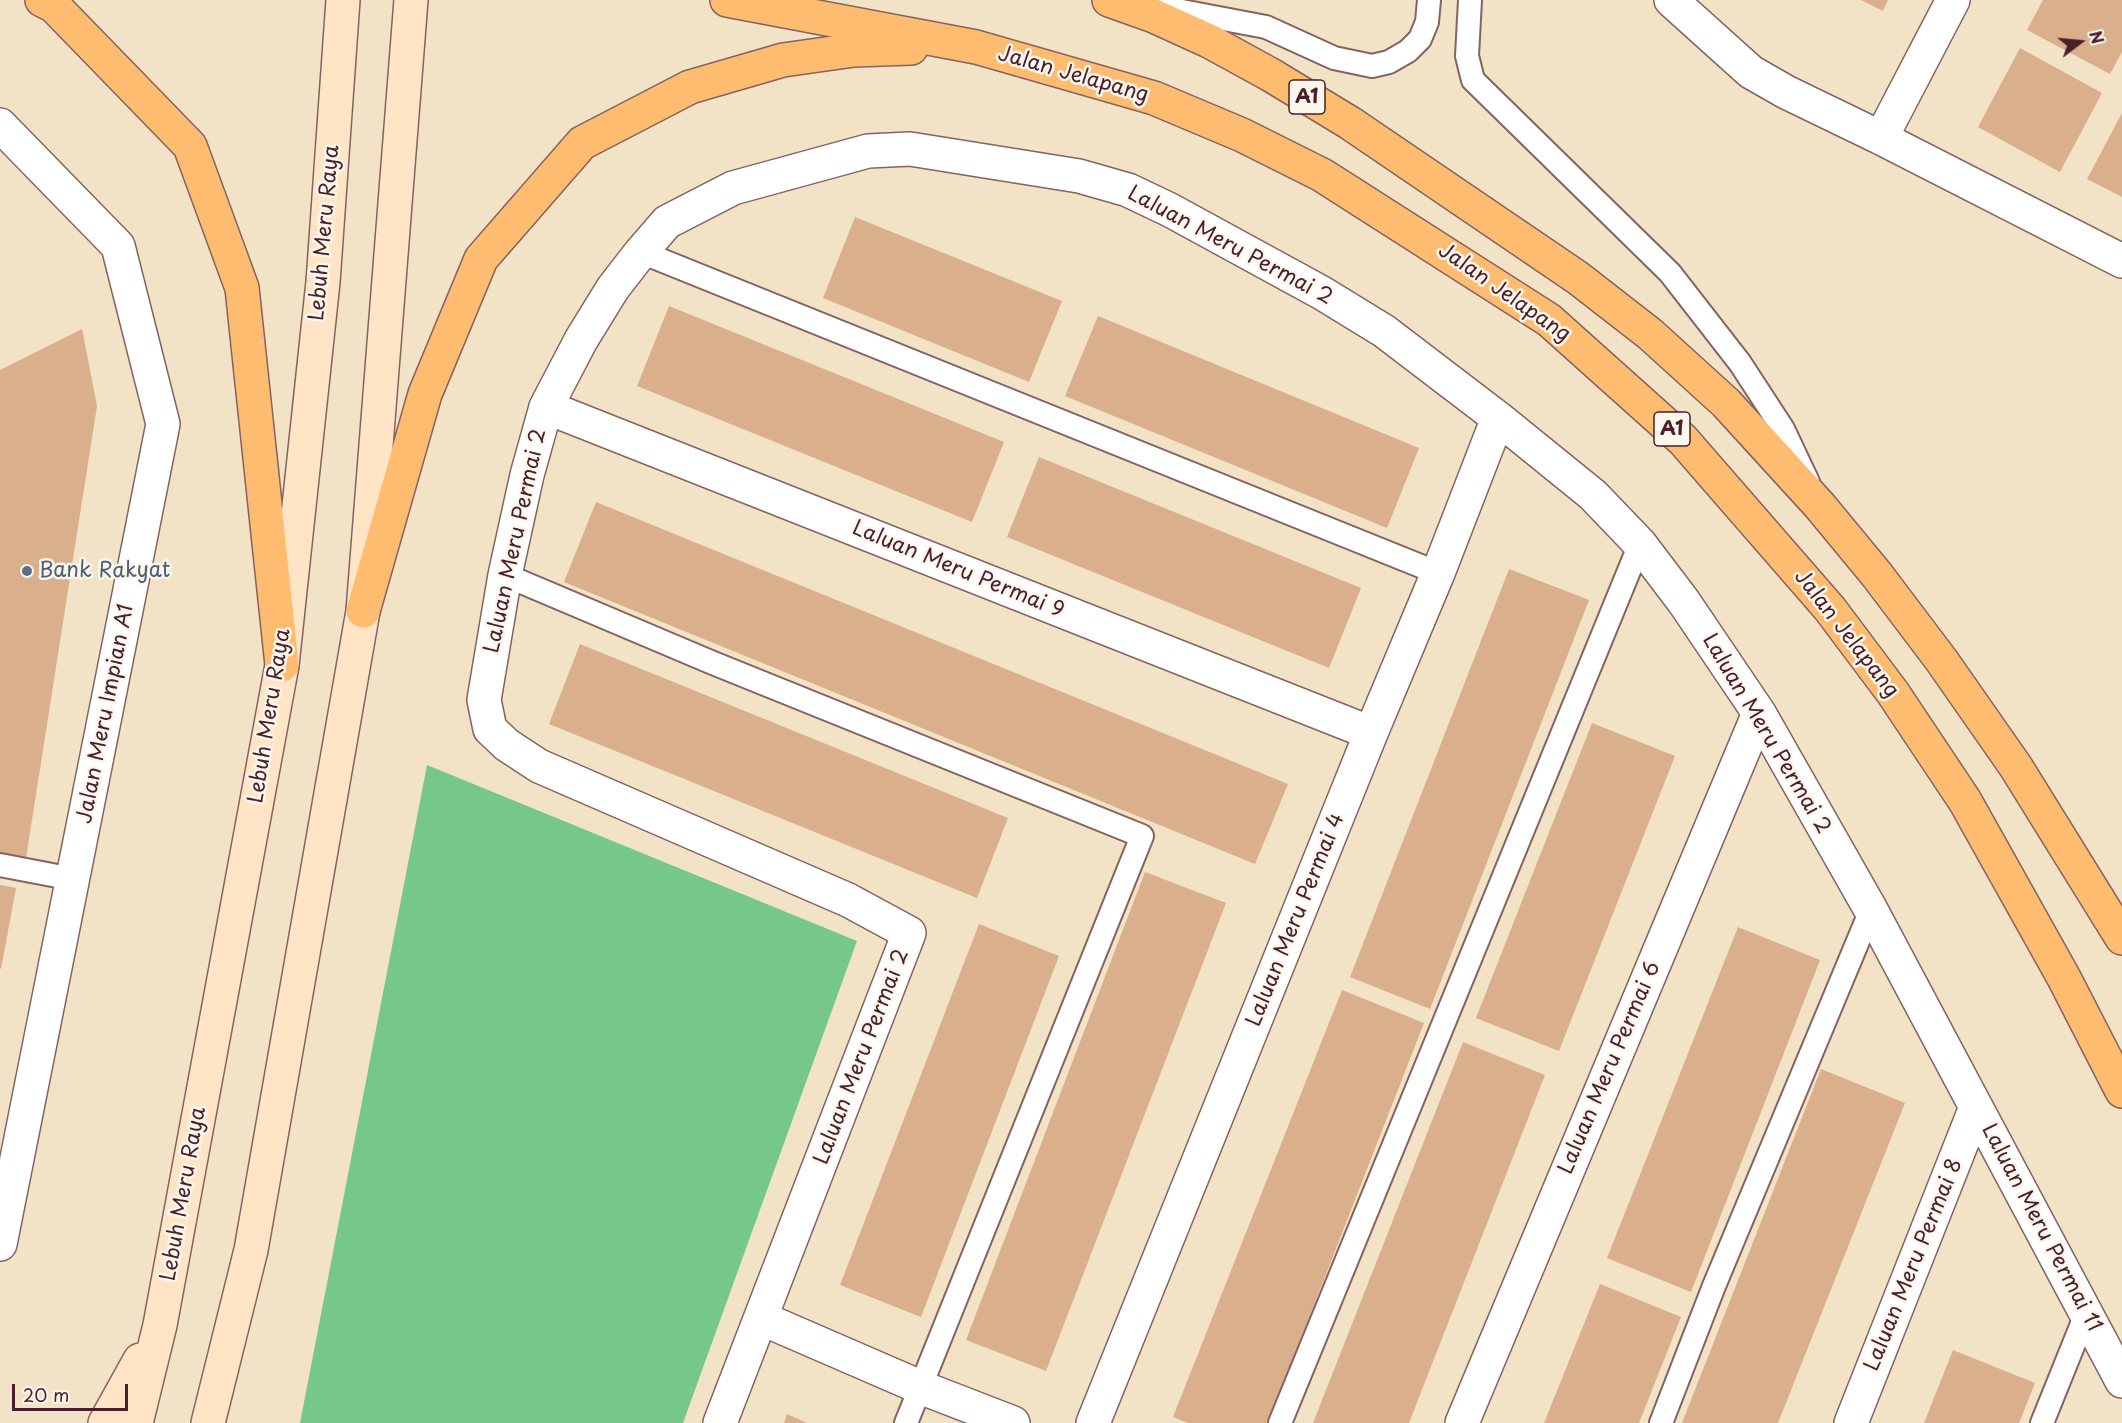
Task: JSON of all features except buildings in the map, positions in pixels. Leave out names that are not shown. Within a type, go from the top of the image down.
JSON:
[{"type":"main road","points":[[42,0],[54,6],[190,146],[242,288],[282,664]]},
{"type":"main road","name":"Lebuh Meru Raya","points":[[136,1423],[160,1325],[282,664],[323,282],[343,0]]},
{"type":"main road","points":[[208,1423],[251,1250],[363,611],[411,0]]},
{"type":"main road","name":"Jalan Jelapang","points":[[727,0],[976,47],[1154,98],[1242,135],[1322,175],[1549,320],[1611,373],[1683,440],[1830,609],[1893,693],[1965,801],[2064,978],[2122,1090]]},
{"type":"main road","name":"A1","points":[[1109,0],[1154,16],[1209,41],[1350,123],[1578,278],[1650,334],[1726,403],[1820,506],[1877,575],[1942,661],[2016,767],[2122,938]]},
{"type":"main road","points":[[363,611],[425,394],[481,259],[582,143],[690,87],[783,60],[854,50],[976,47]]},
{"type":"main road","points":[[105,1423],[160,1325]]},
{"type":"street","points":[[1671,0],[1751,72],[1786,92],[2122,261]]},
{"type":"street","points":[[1881,138],[1953,0]]},
{"type":"street","name":"Jalan Meru Impian A1","points":[[0,124],[118,246],[163,424],[0,1244]]},
{"type":"street","name":"Laluan Meru Permai 2","points":[[720,1423],[763,1319],[909,933],[848,900],[539,766],[507,745],[490,729],[484,700],[505,575],[526,475],[546,407],[581,340],[613,288],[667,222],[733,188],[868,151],[910,149],[1079,176],[1139,195],[1322,293],[1392,337],[1498,418],[1593,495],[1640,544],[1690,610],[1759,713],[1871,910],[1976,1107]]},
{"type":"street","name":"Laluan Meru Permai 9","points":[[546,407],[1371,733]]},
{"type":"street","name":"Laluan Meru Permai 4","points":[[1093,1423],[1371,733],[1438,573],[1498,418]]},
{"type":"street","name":"Laluan Meru Permai 6","points":[[1462,1423],[1759,713]]},
{"type":"street","name":"Laluan Meru Permai 11","points":[[1976,1107],[2122,1381]]},
{"type":"street","name":"Laluan Meru Permai 8","points":[[1851,1423],[1976,1107]]},
{"type":"street","points":[[763,1319],[920,1387],[1013,1423]]},
{"type":"lane","points":[[1121,0],[1266,27],[1334,58],[1372,66],[1389,62],[1408,51],[1420,39],[1427,21],[1429,0]]},
{"type":"lane","points":[[1470,0],[1467,56],[1473,80],[1670,273],[1740,363],[1783,429],[1820,506]]},
{"type":"lane","points":[[641,252],[1438,573]]},
{"type":"lane","points":[[1280,1423],[1640,544]]},
{"type":"lane","points":[[505,575],[1142,836],[906,1423]]},
{"type":"lane","points":[[0,865],[73,879]]},
{"type":"lane","points":[[1661,1423],[1714,1286],[1871,910]]},
{"type":"lane","points":[[2042,1423],[2086,1314]]},
{"type":"green space","points":[[427,765],[857,941],[683,1423],[300,1423]]},
{"type":"place","name":"Bank Rakyat","points":[[27,571]]}]
